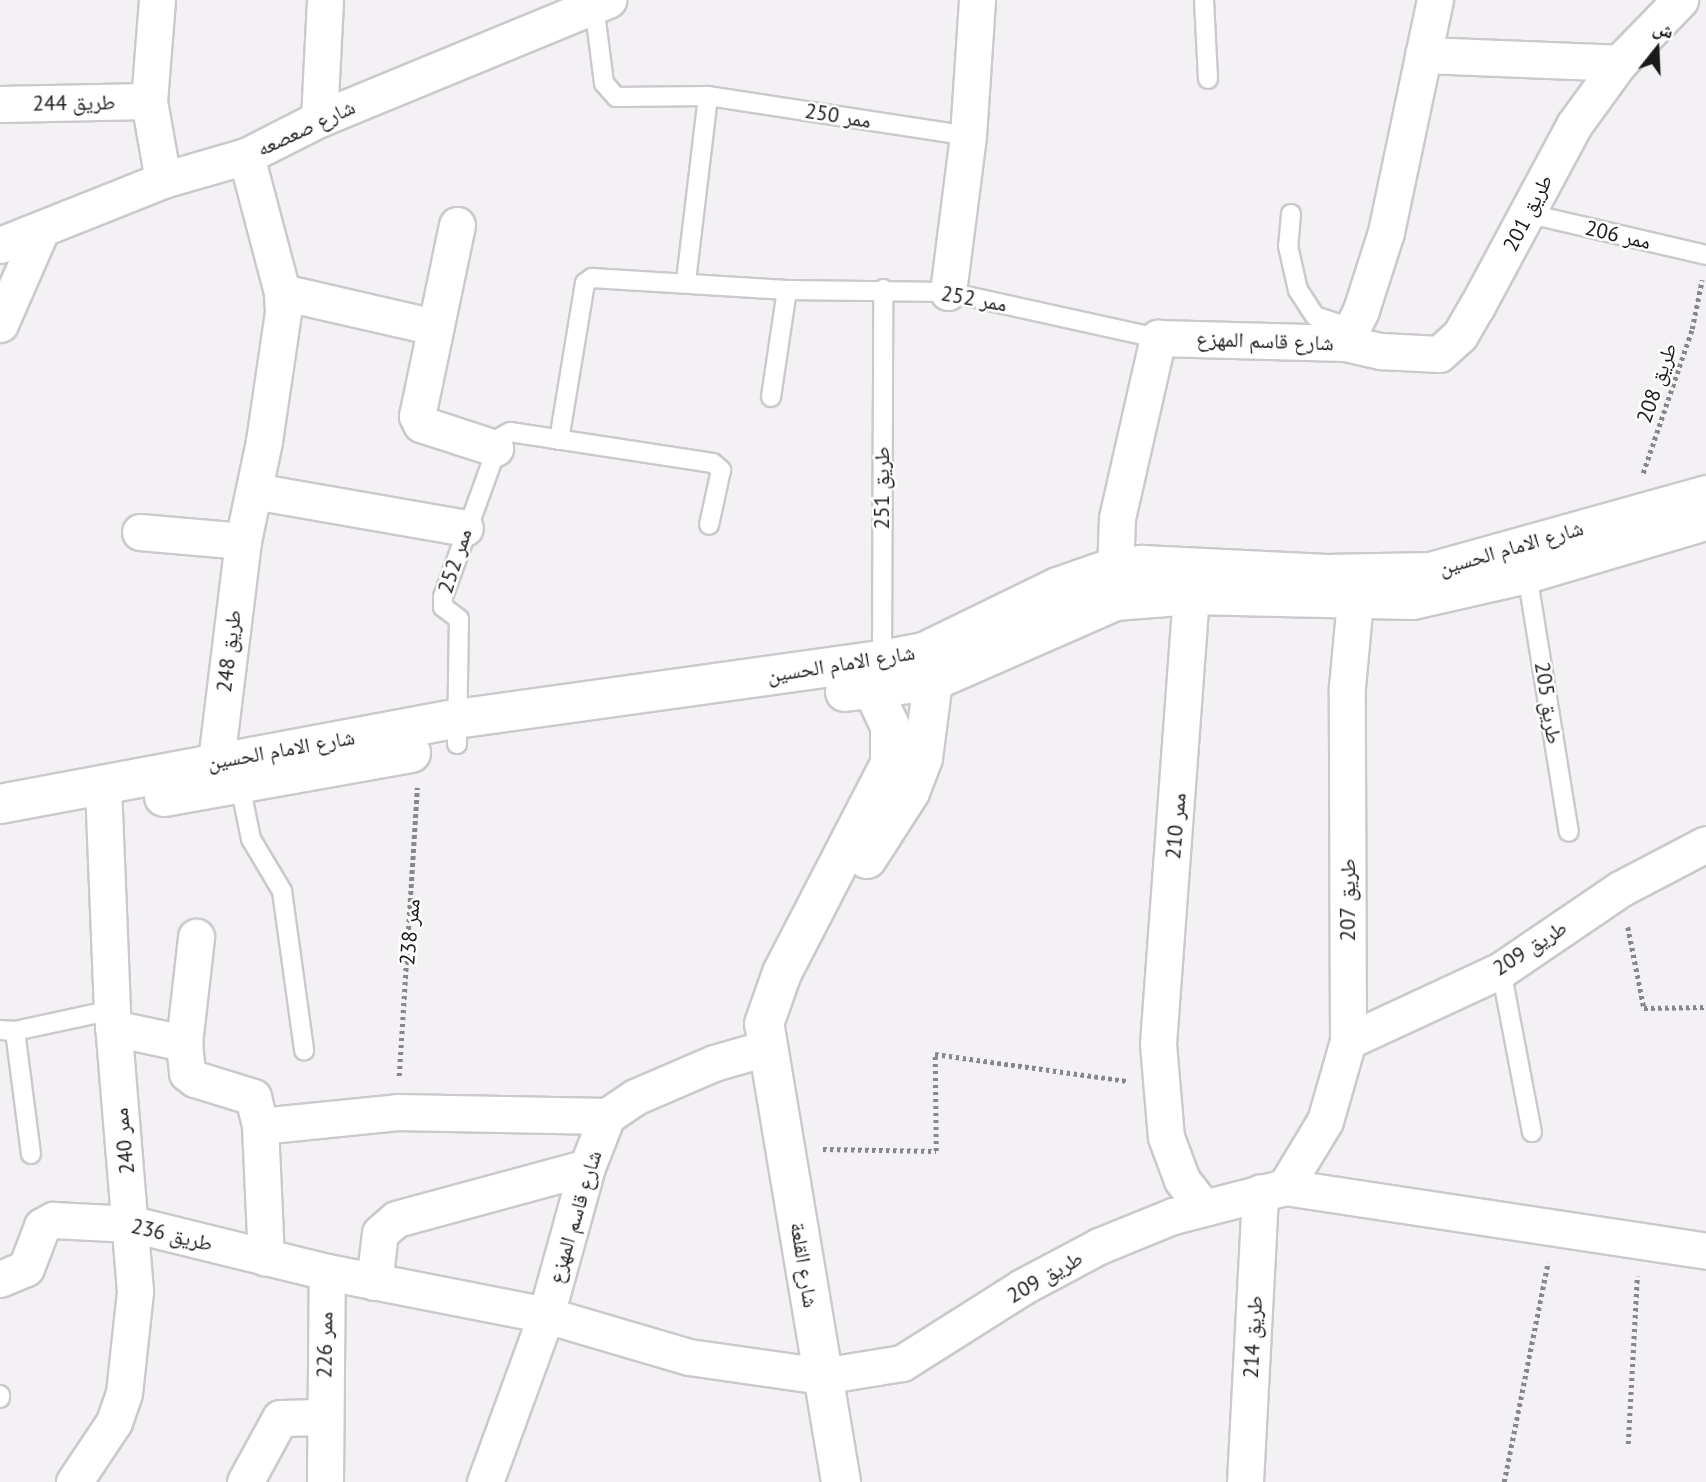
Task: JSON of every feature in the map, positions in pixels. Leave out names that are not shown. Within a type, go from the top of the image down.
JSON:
[{"type":"street","points":[[157,0],[149,101],[163,180]]},
{"type":"street","points":[[319,119],[325,0]]},
{"type":"street","points":[[948,292],[968,136],[977,0]]},
{"type":"street","name":"شارع قاسم المهزع","points":[[1158,338],[1350,336],[1386,232],[1435,0]]},
{"type":"street","name":"طريق 201","points":[[1350,336],[1381,351],[1439,354],[1460,335],[1530,214],[1574,125],[1619,63],[1680,0]]},
{"type":"street","name":"شارع صعصعه","points":[[0,245],[163,180],[246,156],[319,119],[601,2]]},
{"type":"street","points":[[1423,55],[1619,63]]},
{"type":"street","name":"طريق 244","points":[[0,104],[149,101]]},
{"type":"street","name":"طريق 248","points":[[213,775],[243,541],[281,341],[282,292],[246,156]]},
{"type":"street","points":[[457,225],[417,416],[421,424],[495,448]]},
{"type":"street","points":[[0,324],[41,230]]},
{"type":"street","points":[[282,292],[435,327]]},
{"type":"street","points":[[1128,583],[1124,494],[1158,338]]},
{"type":"street","points":[[254,491],[465,528]]},
{"type":"street","name":"شارع الامام الحسين","points":[[0,827],[104,796],[456,731],[928,666],[1128,583],[1431,572],[1630,513],[1706,495]]},
{"type":"street","name":"شارع الامام الحسين","points":[[1193,581],[1355,600],[1413,600],[1527,574],[1706,521]]},
{"type":"street","points":[[140,532],[243,541]]},
{"type":"street","name":"ممر 210","points":[[1193,581],[1158,1044],[1166,1137],[1182,1180],[1203,1208]]},
{"type":"street","name":"طريق 207","points":[[1273,1189],[1325,1121],[1348,1041],[1347,687],[1355,600]]},
{"type":"street","points":[[260,1126],[397,1112],[607,1116],[646,1092],[714,1063],[766,1048],[781,1031],[849,886],[918,776],[927,740],[928,666]]},
{"type":"street","points":[[766,1048],[764,1024],[774,990],[890,764],[890,726],[876,675]]},
{"type":"street","name":"شارع الامام الحسين","points":[[0,804],[104,796]]},
{"type":"street","name":"ممر 240","points":[[74,1482],[114,1422],[124,1393],[135,1291],[132,1224],[113,1019],[104,796]]},
{"type":"street","name":"طريق 209","points":[[1348,1041],[1501,970],[1620,888],[1706,844]]},
{"type":"street","points":[[196,937],[184,1043],[187,1073],[195,1079],[247,1092],[256,1104],[260,1126],[266,1258]]},
{"type":"street","points":[[113,1019],[184,1043]]},
{"type":"street","name":"شارع القلعة","points":[[766,1048],[841,1482]]},
{"type":"street","name":"شارع قاسم المهزع","points":[[485,1482],[546,1315],[587,1167],[607,1116]]},
{"type":"street","points":[[374,1282],[380,1233],[396,1219],[587,1167]]},
{"type":"street","name":"طريق 209","points":[[546,1315],[690,1356],[822,1376],[902,1363],[1022,1287],[1099,1246],[1203,1208],[1273,1189],[1639,1244],[1706,1251]]},
{"type":"street","name":"طريق 214","points":[[1245,1482],[1273,1189]]},
{"type":"street","name":"طريق 236","points":[[0,1279],[26,1268],[47,1222],[132,1224],[327,1272],[546,1315]]},
{"type":"street","name":"ممر 226","points":[[326,1482],[323,1417],[327,1272]]},
{"type":"street","points":[[245,1482],[280,1418],[323,1417]]},
{"type":"lane","points":[[1204,0],[1208,79]]},
{"type":"lane","name":"ممر 250","points":[[601,2],[608,93],[616,97],[708,96],[968,136]]},
{"type":"lane","points":[[686,281],[708,96]]},
{"type":"lane","points":[[1291,214],[1288,246],[1298,290],[1315,316],[1350,336]]},
{"type":"lane","name":"ممر 206","points":[[1530,214],[1706,255]]},
{"type":"lane","name":"ممر 252","points":[[559,440],[586,283],[601,277],[787,290],[883,289],[948,292],[1158,338]]},
{"type":"lane","name":"طريق 251","points":[[876,675],[883,289]]},
{"type":"lane","points":[[771,397],[787,290]]},
{"type":"lane","points":[[495,448],[510,432],[713,463],[721,470],[709,524]]},
{"type":"lane","name":"ممر 252","points":[[456,731],[459,619],[442,603],[465,528],[495,448]]},
{"type":"lane","name":"طريق 205","points":[[1527,574],[1569,832]]},
{"type":"lane","points":[[213,775],[282,891],[304,1049]]},
{"type":"lane","points":[[1501,970],[1532,1132]]},
{"type":"lane","points":[[31,1154],[8,1030],[113,1019]]},
{"type":"path","name":"طريق 208","points":[[1630,513],[1692,329],[1703,274]]},
{"type":"path","name":"ممر 238","points":[[397,1112],[414,890],[416,739]]},
{"type":"path","points":[[1620,888],[1644,1008],[1706,1007]]},
{"type":"path","points":[[785,1149],[936,1151],[935,1054],[1160,1086]]},
{"type":"path","points":[[1504,1482],[1555,1230]]},
{"type":"path","points":[[1628,1444],[1639,1244]]}]
